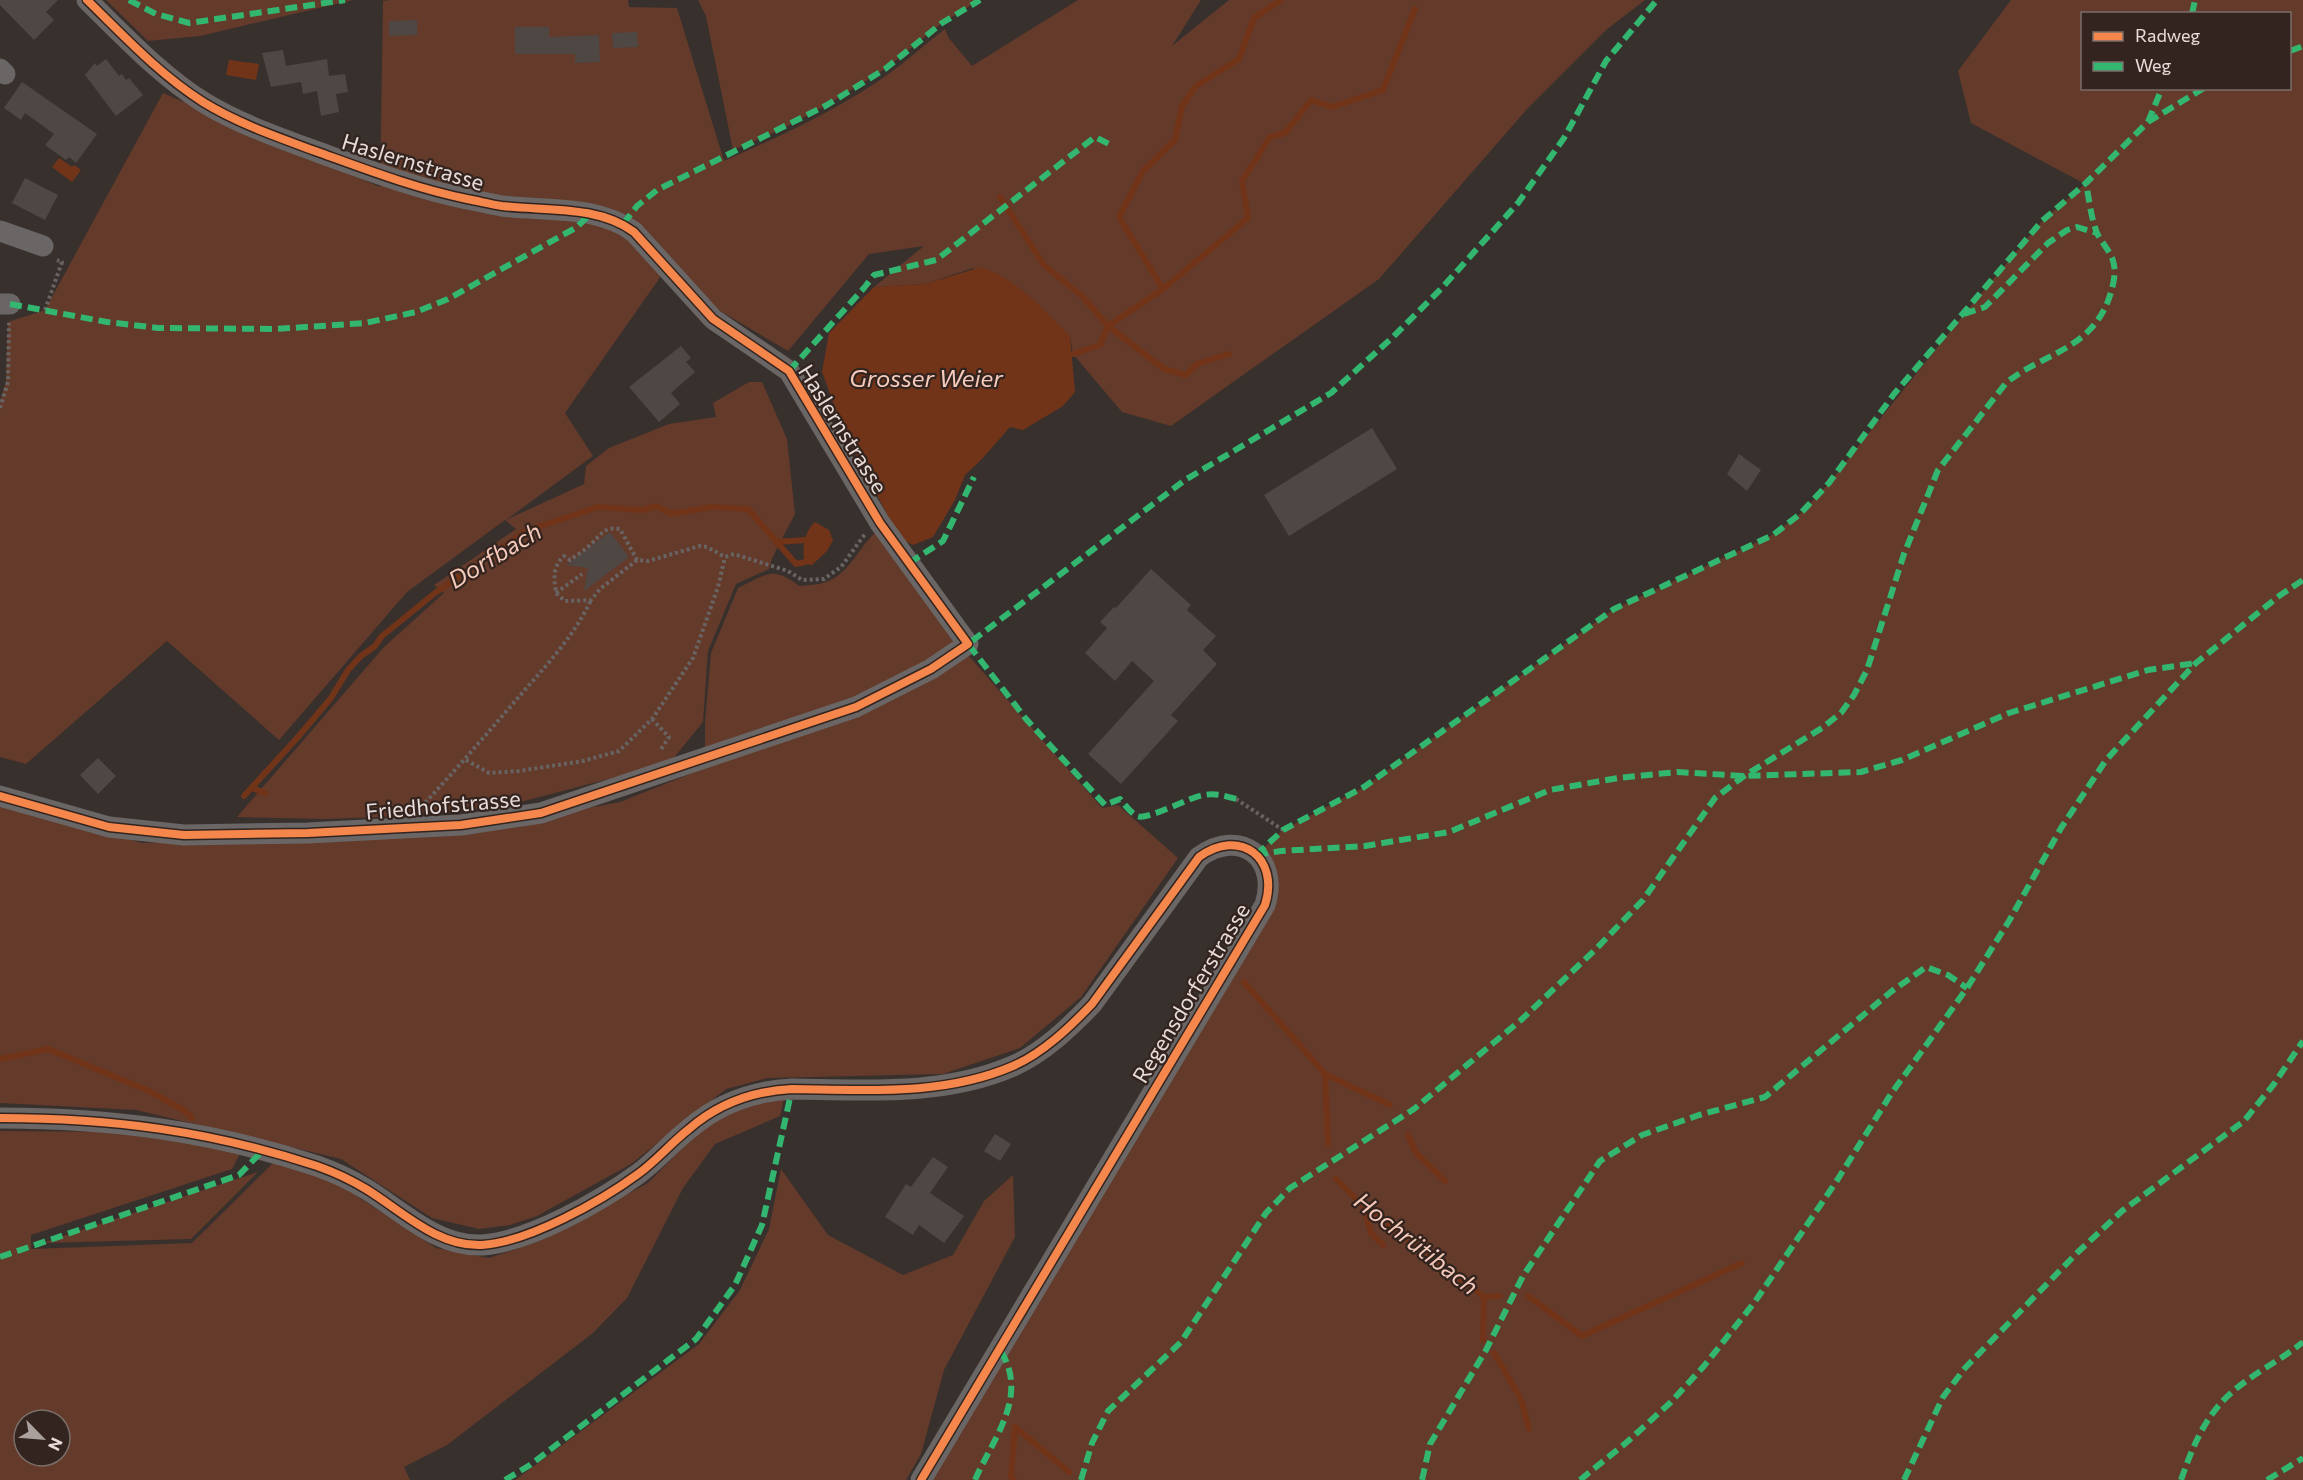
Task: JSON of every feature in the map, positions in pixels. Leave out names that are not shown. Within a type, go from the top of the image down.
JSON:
[{"type":"street","name":"Haslernstrasse","points":[[87,0],[161,71],[202,101],[242,122],[379,174],[441,193],[500,206],[606,217],[623,224],[634,232],[713,319],[789,371],[880,522],[968,644]]},
{"type":"street","points":[[0,231],[47,252]]},
{"type":"street","name":"Friedhofstrasse","points":[[0,796],[109,827],[146,832],[221,836],[461,825],[541,813],[856,708],[931,669],[968,644]]},
{"type":"street","name":"Regensdorferstrasse","points":[[0,1118],[138,1124],[205,1135],[317,1166],[345,1177],[409,1219],[447,1239],[469,1245],[495,1244],[560,1220],[603,1197],[639,1174],[689,1128],[716,1110],[744,1097],[772,1090],[792,1089],[931,1088],[962,1083],[1014,1065],[1072,1025],[1092,1004],[1199,856],[1223,844],[1244,846],[1260,859],[1266,870],[1269,890],[1265,905],[921,1480]]},
{"type":"path","points":[[45,310],[62,262],[47,252]]},
{"type":"path","points":[[0,408],[8,382],[5,304]]},
{"type":"path","points":[[414,828],[416,813],[466,760],[583,618],[591,600],[600,589],[637,560],[648,561],[700,546],[707,547],[725,557],[734,554],[788,571],[802,580],[824,579],[841,567],[858,541],[880,522]]},
{"type":"path","points":[[591,600],[566,601],[556,593],[553,573],[557,563],[564,556],[570,560],[593,543],[602,531],[613,528],[620,529],[637,560]]},
{"type":"path","points":[[466,760],[489,773],[519,771],[583,761],[618,751],[652,719],[693,658],[718,587],[725,557]]},
{"type":"path","points":[[556,593],[582,574]]},
{"type":"path","points":[[647,779],[652,764],[669,738],[652,719]]},
{"type":"path","points":[[1236,799],[1283,830]]},
{"type":"shaded area","points":[[106,0],[353,0],[200,36],[148,41]]},
{"type":"shaded area","points":[[628,0],[629,7],[677,8],[724,161],[848,100],[894,70],[945,29],[948,37],[972,66],[1078,0],[1201,0],[1172,46],[1229,0],[1645,0],[1606,30],[1528,108],[1379,279],[1171,426],[1122,412],[1073,354],[1070,336],[973,268],[925,284],[874,287],[924,246],[869,254],[788,351],[661,276],[565,413],[593,456],[506,520],[584,484],[586,466],[609,448],[669,424],[716,417],[713,403],[749,382],[762,382],[787,439],[795,514],[773,556],[769,569],[736,584],[708,651],[703,722],[672,760],[501,807],[383,817],[325,819],[237,817],[384,647],[444,593],[434,585],[516,529],[505,520],[407,592],[279,740],[167,641],[26,764],[0,757],[0,401],[6,382],[8,322],[45,310],[163,93],[380,187],[383,1]]},
{"type":"shaded area","points":[[698,0],[980,0],[942,23],[885,69],[827,105],[780,130],[733,150],[706,16]]},
{"type":"shaded area","points":[[2011,0],[2303,0],[2303,1480],[921,1480],[1265,905],[1256,855],[1283,830],[1364,787],[1614,609],[1772,535],[1800,514],[1829,483],[1964,314],[2042,221],[2085,184],[1971,123],[1958,71]]},
{"type":"shaded area","points":[[877,531],[954,639],[1102,808],[1118,805],[1178,858],[1081,997],[1020,1048],[943,1074],[768,1078],[726,1089],[631,1164],[537,1216],[510,1225],[479,1229],[432,1218],[341,1159],[136,1110],[0,1103],[0,802],[142,843],[462,832],[620,802],[705,768],[705,722],[711,653],[738,588],[769,574],[782,576],[799,586],[820,584],[832,579],[847,568]]},
{"type":"shaded area","points":[[784,1099],[780,1116],[715,1144],[683,1188],[627,1298],[593,1333],[447,1445],[404,1467],[410,1480],[0,1480],[0,1131],[132,1132],[241,1152],[232,1169],[31,1235],[31,1249],[192,1243],[274,1162],[334,1181],[436,1248],[489,1258],[537,1242],[648,1183],[699,1131],[742,1106]]},
{"type":"shaded area","points":[[781,1169],[828,1235],[903,1275],[953,1255],[984,1201],[1013,1175],[1015,1237],[944,1370],[921,1454],[906,1480],[515,1480],[699,1344],[740,1290],[769,1229]]},
{"type":"shaded area","points":[[258,1172],[191,1239],[42,1243]]},
{"type":"water","points":[[229,60],[259,64],[256,80],[226,75]]},
{"type":"water","points":[[59,158],[81,170],[72,182],[52,167]]},
{"type":"water","name":"Grosser Weier","points":[[981,267],[1018,287],[1070,336],[1075,392],[1063,406],[1023,430],[1010,427],[965,475],[955,500],[933,537],[913,545],[899,538],[841,424],[822,372],[829,333],[874,287],[925,284]]},
{"type":"water","points":[[815,522],[829,530],[833,540],[827,551],[812,565],[806,564],[803,554],[806,536]]},
{"type":"building","points":[[0,0],[58,0],[46,12],[54,20],[34,40],[0,5]]},
{"type":"building","points":[[417,20],[417,35],[389,36],[389,21]]},
{"type":"building","points":[[515,27],[549,27],[549,37],[599,35],[600,62],[575,63],[575,54],[515,54]]},
{"type":"building","points":[[637,32],[638,47],[613,48],[612,33]]},
{"type":"building","points":[[283,50],[286,66],[327,59],[329,76],[345,74],[348,92],[336,94],[339,112],[321,116],[317,91],[303,94],[301,82],[271,87],[262,53]]},
{"type":"building","points":[[106,59],[119,76],[122,74],[126,80],[129,78],[143,95],[116,116],[85,75],[95,63],[97,66]]},
{"type":"building","points":[[22,82],[97,134],[76,163],[69,157],[66,160],[45,145],[54,134],[25,113],[21,120],[4,108]]},
{"type":"building","points":[[25,178],[58,195],[45,220],[12,203]]},
{"type":"building","points":[[681,346],[691,358],[686,362],[695,372],[671,393],[680,404],[659,422],[629,387]]},
{"type":"building","points":[[1372,428],[1397,469],[1289,536],[1264,495]]},
{"type":"building","points":[[1739,454],[1761,470],[1747,491],[1727,474]]},
{"type":"building","points":[[610,532],[629,557],[584,591],[588,568],[566,565]]},
{"type":"building","points":[[1151,569],[1191,605],[1187,610],[1216,636],[1203,650],[1217,664],[1171,715],[1178,721],[1121,784],[1088,754],[1154,681],[1132,661],[1115,681],[1085,653],[1107,628],[1100,622],[1114,607],[1116,608]]},
{"type":"building","points":[[98,758],[116,776],[98,794],[80,775]]},
{"type":"building","points":[[995,1134],[1011,1144],[1000,1161],[984,1151]]},
{"type":"building","points":[[933,1157],[948,1167],[930,1193],[964,1216],[944,1243],[919,1225],[913,1235],[885,1217],[906,1184],[911,1187]]},
{"type":"waterway","name":"Dorfbach","points":[[1163,289],[1119,217],[1143,171],[1175,140],[1182,106],[1196,86],[1239,59],[1254,18],[1281,0]]},
{"type":"waterway","points":[[1073,354],[1100,345],[1108,326],[1163,289],[1248,218],[1242,181],[1270,137],[1285,133],[1311,100],[1332,107],[1383,90],[1415,9]]},
{"type":"waterway","points":[[1000,197],[1044,265],[1083,297],[1108,326],[1164,369],[1186,375],[1197,364],[1229,354]]},
{"type":"waterway","name":"Dorfbach","points":[[244,796],[331,698],[348,670],[361,656],[375,646],[382,636],[435,593],[526,531],[598,507],[642,510],[657,506],[671,514],[711,507],[748,509],[796,564],[805,562]]},
{"type":"waterway","points":[[776,542],[806,540]]},
{"type":"waterway","points":[[252,788],[265,793]]},
{"type":"waterway","points":[[1244,982],[1325,1074],[1328,1144]]},
{"type":"waterway","points":[[0,1059],[48,1049],[147,1090],[185,1111],[192,1118]]},
{"type":"waterway","points":[[1325,1074],[1390,1105]]},
{"type":"waterway","points":[[1408,1135],[1416,1153],[1445,1181]]},
{"type":"waterway","name":"Hochrütibach","points":[[1336,1179],[1354,1197],[1484,1297],[1500,1296]]},
{"type":"waterway","points":[[1363,1204],[1371,1233],[1383,1245]]},
{"type":"waterway","points":[[1528,1296],[1582,1336],[1742,1263]]},
{"type":"waterway","points":[[1483,1340],[1484,1297]]},
{"type":"waterway","points":[[1494,1353],[1521,1399],[1529,1429]]},
{"type":"waterway","points":[[1015,1427],[1069,1472]]},
{"type":"waterway","points":[[1014,1480],[1011,1477],[1015,1427]]},
{"type":"marked path","points":[[129,0],[156,14],[189,23],[345,0]]},
{"type":"marked path","points":[[623,224],[637,206],[657,190],[827,105],[885,69],[942,23],[980,0]]},
{"type":"marked path","points":[[1236,799],[1204,795],[1142,817],[1133,813],[1120,799],[1105,805],[1026,719],[968,644],[1185,480],[1331,393],[1393,337],[1441,289],[1518,203],[1564,138],[1606,61],[1657,0]]},
{"type":"marked path","points":[[2192,12],[2195,0]]},
{"type":"marked path","points":[[2291,51],[2303,46]]},
{"type":"marked path","points":[[2148,122],[2161,90]]},
{"type":"marked path","points":[[1256,855],[1283,830],[1364,787],[1614,609],[1773,535],[1800,514],[1829,483],[1894,394],[2042,221],[2086,183],[2148,122],[2201,90]]},
{"type":"marked path","points":[[789,371],[874,275],[936,260],[1095,137],[1109,144]]},
{"type":"marked path","points":[[1081,1480],[1092,1443],[1108,1411],[1181,1342],[1266,1213],[1290,1188],[1414,1109],[1521,1020],[1596,949],[1643,900],[1715,798],[1744,776],[1822,728],[1841,713],[1854,695],[1867,670],[1904,554],[1938,470],[2006,383],[2077,341],[2089,331],[2108,301],[2114,279],[2114,265],[2095,227],[2086,183]]},
{"type":"marked path","points":[[10,304],[107,322],[158,328],[276,329],[365,323],[416,312],[448,299],[577,227],[590,214]]},
{"type":"marked path","points":[[1964,314],[1985,307],[2048,243],[2067,230],[2077,227],[2097,233]]},
{"type":"marked path","points":[[909,563],[943,541],[974,477]]},
{"type":"marked path","points":[[1580,1480],[1670,1403],[1704,1366],[1754,1303],[1836,1182],[1891,1094],[1967,988],[2009,921],[2061,828],[2106,760],[2196,663],[2279,596],[2303,580]]},
{"type":"marked path","points":[[1256,855],[1281,851],[1365,846],[1449,832],[1550,790],[1618,778],[1677,772],[1744,776],[1861,772],[1902,760],[2009,713],[2148,670],[2196,663]]},
{"type":"marked path","points":[[1422,1480],[1430,1444],[1486,1350],[1523,1276],[1600,1161],[1642,1135],[1699,1115],[1765,1097],[1892,991],[1926,967],[1948,975],[1967,988]]},
{"type":"marked path","points":[[1904,1480],[1943,1397],[1965,1368],[2078,1252],[2122,1211],[2244,1121],[2274,1084],[2303,1041]]},
{"type":"marked path","points":[[505,1480],[530,1465],[696,1339],[735,1285],[762,1225],[792,1089]]},
{"type":"marked path","points":[[0,1257],[239,1175],[263,1150]]},
{"type":"marked path","points":[[2181,1480],[2200,1433],[2222,1402],[2248,1380],[2303,1342]]},
{"type":"marked path","points":[[975,1480],[999,1433],[1010,1400],[1011,1384],[1008,1367],[1000,1350]]},
{"type":"marked path","points":[[2267,1480],[2303,1458]]},
{"type":"cycle path","points":[[0,796],[109,827],[184,835],[308,833],[461,825],[541,813],[856,707],[931,669],[968,644],[880,523],[789,371],[713,319],[634,232],[620,223],[588,213],[502,206],[428,189],[371,171],[258,129],[216,110],[187,91],[142,54],[87,0]]},
{"type":"cycle path","points":[[0,1118],[121,1124],[199,1135],[238,1144],[317,1166],[342,1176],[366,1189],[421,1226],[450,1240],[482,1245],[501,1242],[542,1228],[605,1196],[645,1169],[700,1120],[737,1100],[764,1092],[792,1089],[877,1090],[933,1087],[987,1076],[1024,1061],[1056,1039],[1092,1004],[1199,857],[1214,849],[1229,845],[1253,852],[1262,861],[1267,873],[1268,888],[1265,905],[921,1480]]}]
